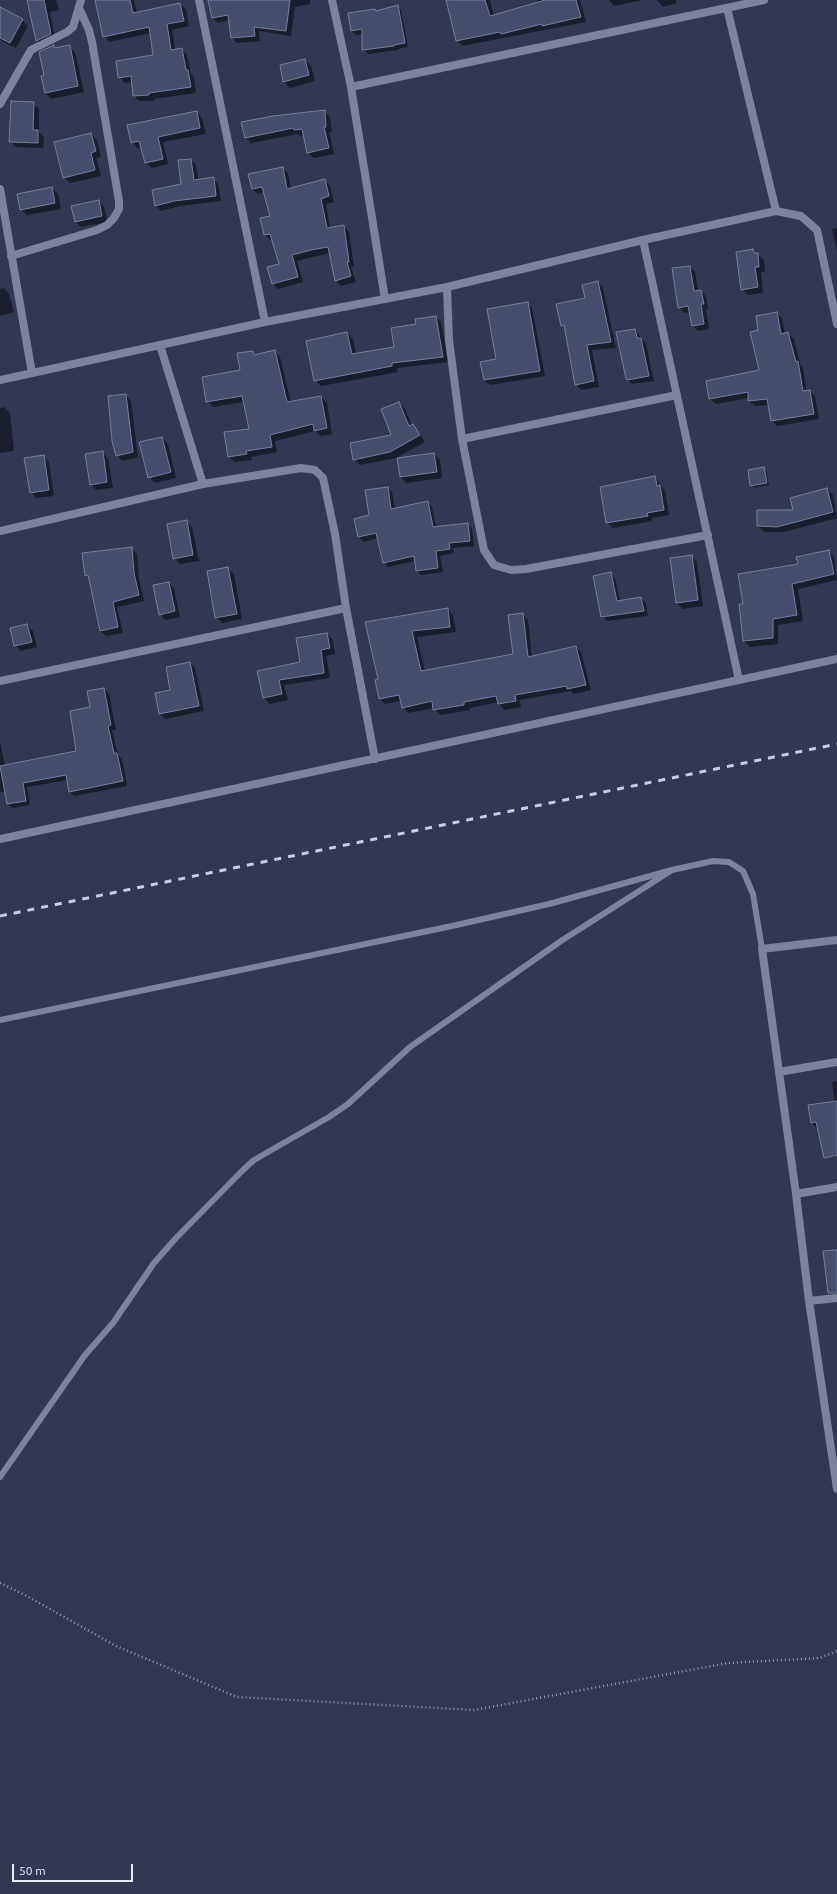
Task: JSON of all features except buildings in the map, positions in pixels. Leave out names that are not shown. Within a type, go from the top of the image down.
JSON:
[{"type":"street","points":[[199,0],[265,322]]},
{"type":"street","points":[[332,0],[351,87],[385,299]]},
{"type":"street","points":[[351,87],[764,0]]},
{"type":"street","points":[[0,104],[31,50],[67,32],[73,26],[80,4]]},
{"type":"street","points":[[11,256],[107,226],[114,218],[118,209],[119,202],[92,42],[80,4]]},
{"type":"street","points":[[727,8],[776,211]]},
{"type":"street","points":[[0,189],[32,373]]},
{"type":"street","points":[[0,380],[265,322],[447,287],[643,240],[776,211],[801,216],[817,230],[837,324]]},
{"type":"street","points":[[643,240],[739,680]]},
{"type":"street","points":[[447,287],[449,340],[462,439],[484,550],[494,565],[511,570],[526,569],[708,535]]},
{"type":"street","points":[[160,345],[203,484]]},
{"type":"street","points":[[462,439],[677,395]]},
{"type":"street","points":[[0,531],[203,484],[301,468],[315,470],[323,478],[335,534],[346,608],[375,759]]},
{"type":"street","points":[[0,681],[346,608]]},
{"type":"street","points":[[0,839],[837,659]]},
{"type":"street","points":[[837,940],[762,948],[796,1194],[809,1301],[837,1489]]},
{"type":"street","points":[[779,1072],[837,1062]]},
{"type":"street","points":[[796,1194],[837,1187]]},
{"type":"street","points":[[809,1301],[837,1298]]},
{"type":"lane","points":[[0,1020],[452,926],[549,904],[672,870],[713,861],[729,862],[743,871],[753,894],[762,948]]},
{"type":"lane","points":[[0,1477],[85,1355],[113,1323],[154,1263],[193,1221],[254,1160],[329,1117],[348,1104],[410,1047],[555,946],[672,870]]},
{"type":"path","points":[[0,1583],[25,1595],[116,1646],[237,1697],[474,1710],[728,1663],[820,1658],[837,1652]]},
{"type":"railway","points":[[0,916],[837,744]]}]
